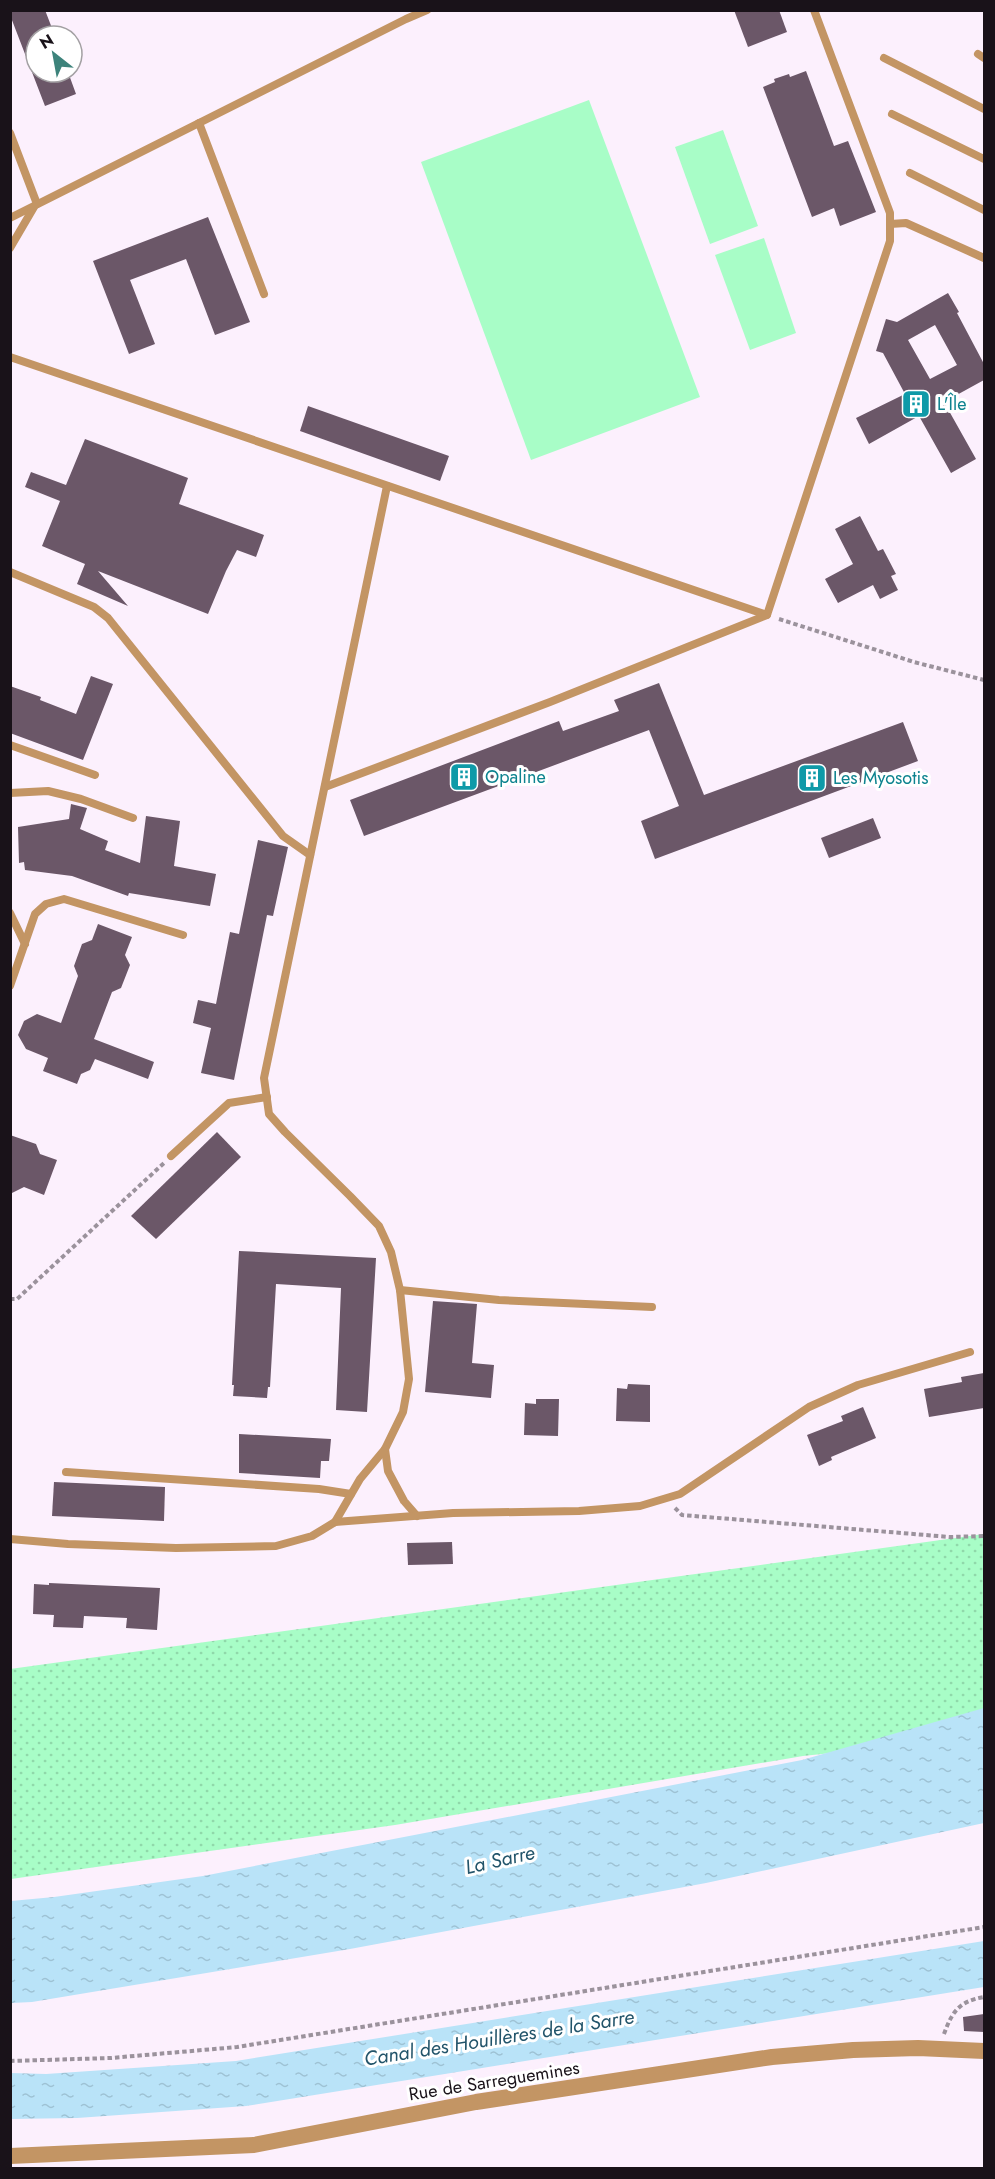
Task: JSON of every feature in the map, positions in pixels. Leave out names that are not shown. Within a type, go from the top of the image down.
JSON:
[{"type":"street","name":"Rue de Sarreguemines","points":[[10,2156],[254,2145],[476,2102],[772,2057],[853,2050],[984,2051]]},
{"type":"lane","points":[[10,218],[428,10]]},
{"type":"lane","points":[[325,787],[550,702],[767,615],[890,241],[890,213],[814,10]]},
{"type":"lane","points":[[884,58],[984,109]]},
{"type":"lane","points":[[892,114],[984,159]]},
{"type":"lane","points":[[198,123],[264,294]]},
{"type":"lane","points":[[10,133],[36,205]]},
{"type":"lane","points":[[910,173],[984,210]]},
{"type":"lane","points":[[10,248],[36,205]]},
{"type":"lane","points":[[890,224],[906,223],[984,258]]},
{"type":"lane","points":[[10,357],[767,615]]},
{"type":"lane","points":[[335,1522],[360,1479],[385,1449],[403,1412],[409,1379],[400,1290],[392,1252],[379,1226],[269,1114],[264,1078],[387,486]]},
{"type":"lane","points":[[10,572],[94,607],[108,618],[283,836],[310,855]]},
{"type":"lane","points":[[10,745],[95,775]]},
{"type":"lane","points":[[10,793],[48,791],[81,799],[133,818]]},
{"type":"lane","points":[[10,986],[34,914],[46,904],[64,899],[183,935]]},
{"type":"lane","points":[[10,913],[25,944]]},
{"type":"lane","points":[[171,1156],[229,1103],[267,1097]]},
{"type":"lane","points":[[400,1290],[499,1300],[651,1307]]},
{"type":"lane","points":[[10,1539],[68,1544],[176,1548],[276,1546],[312,1536],[335,1522],[453,1513],[579,1511],[640,1506],[680,1494],[809,1407],[858,1385],[970,1352]]},
{"type":"lane","points":[[385,1449],[388,1470],[404,1500],[417,1516]]},
{"type":"lane","points":[[66,1472],[319,1489],[351,1494]]},
{"type":"path","points":[[767,615],[914,662],[984,680]]},
{"type":"path","points":[[10,1299],[16,1299],[171,1156]]},
{"type":"path","points":[[666,1498],[682,1515],[950,1537],[984,1536]]},
{"type":"path","points":[[10,2061],[111,2058],[237,2047],[984,1927]]},
{"type":"path","points":[[938,2049],[951,2014],[959,2007],[984,1997]]},
{"type":"green space","points":[[589,100],[700,397],[531,460],[421,162]]},
{"type":"green space","points":[[723,130],[758,226],[710,244],[675,147]]},
{"type":"green space","points":[[764,238],[796,333],[750,350],[715,255]]},
{"type":"green space","points":[[984,1534],[984,1737],[803,1756],[395,1825],[11,1879],[10,1669]]},
{"type":"water","name":"La Sarre","points":[[984,1708],[984,1823],[706,1883],[350,1949],[32,2002],[11,2003],[11,1901],[203,1876],[802,1760]]},
{"type":"water","name":"Canal des Houillères de la Sarre","points":[[984,1941],[984,1987],[246,2106],[77,2118],[11,2119],[11,2073],[46,2074],[236,2061]]},
{"type":"building","points":[[10,10],[45,10],[50,24],[24,24],[24,51]]},
{"type":"building","points":[[734,10],[779,10],[787,32],[748,47]]},
{"type":"building","points":[[806,71],[834,146],[848,141],[876,212],[840,226],[834,208],[812,217],[763,87],[775,82],[774,79],[789,74],[790,77]]},
{"type":"building","points":[[37,84],[72,84],[76,94],[45,106]]},
{"type":"building","points":[[208,217],[250,322],[215,335],[186,259],[130,280],[155,344],[129,354],[93,261]]},
{"type":"building","name":"L'Île","points":[[948,293],[984,364],[984,380],[944,402],[976,459],[951,473],[919,416],[869,444],[856,418],[905,394],[883,353],[876,351],[886,319],[897,322]],"holes":[[[935,325],[957,365],[930,379],[908,340]]]},
{"type":"building","points":[[308,406],[449,456],[440,481],[300,431]]},
{"type":"building","points":[[85,439],[188,478],[179,504],[264,535],[256,557],[237,550],[208,614],[98,571],[128,606],[77,584],[85,564],[42,546],[60,501],[25,487],[31,472],[66,485]]},
{"type":"building","points":[[860,516],[878,551],[883,549],[896,574],[891,576],[898,590],[880,599],[873,585],[838,603],[825,579],[853,564],[835,529]]},
{"type":"building","points":[[91,676],[113,684],[83,760],[10,733],[10,686],[41,697],[40,700],[76,714]]},
{"type":"building","points":[[659,683],[704,795],[903,722],[918,761],[655,859],[641,821],[679,806],[649,730],[364,836],[350,800],[559,721],[563,731],[619,711],[614,700]]},
{"type":"building","points":[[71,804],[87,808],[80,829],[108,841],[105,850],[140,863],[146,816],[180,821],[174,866],[216,874],[210,906],[129,893],[128,896],[72,876],[25,870],[24,862],[19,863],[18,827],[69,819]]},
{"type":"building","points":[[873,818],[881,838],[829,858],[821,838]]},
{"type":"building","points":[[258,840],[288,847],[273,916],[267,915],[234,1080],[201,1073],[211,1028],[193,1023],[198,1000],[216,1004],[230,932],[239,934]]},
{"type":"building","points":[[98,924],[132,937],[125,955],[130,965],[121,988],[112,992],[94,1039],[154,1062],[148,1079],[95,1059],[90,1070],[81,1074],[77,1084],[43,1071],[48,1058],[26,1049],[18,1035],[24,1021],[37,1014],[61,1023],[78,976],[74,966],[82,944],[92,940]]},
{"type":"building","points":[[217,1132],[241,1157],[156,1239],[131,1216]]},
{"type":"building","points":[[10,1135],[36,1144],[40,1154],[57,1160],[44,1195],[24,1187],[10,1194]]},
{"type":"building","points":[[239,1251],[376,1258],[367,1412],[336,1410],[341,1288],[276,1284],[270,1387],[268,1387],[267,1398],[233,1396]]},
{"type":"building","points":[[433,1301],[477,1304],[472,1363],[494,1365],[491,1398],[425,1392]]},
{"type":"building","points":[[984,1373],[984,1408],[929,1417],[924,1389],[962,1382],[961,1377]]},
{"type":"building","points":[[628,1384],[650,1385],[650,1422],[616,1421],[617,1388],[627,1389]]},
{"type":"building","points":[[536,1399],[559,1399],[558,1436],[524,1435],[525,1403],[536,1404]]},
{"type":"building","points":[[863,1407],[876,1438],[831,1457],[832,1460],[819,1466],[807,1435],[843,1421],[841,1416]]},
{"type":"building","points":[[239,1434],[331,1439],[329,1461],[321,1461],[320,1478],[239,1473]]},
{"type":"building","points":[[54,1482],[165,1487],[164,1521],[52,1516]]},
{"type":"building","points":[[452,1542],[453,1564],[408,1565],[407,1543]]},
{"type":"building","points":[[49,1583],[160,1588],[157,1630],[126,1628],[127,1618],[84,1616],[83,1628],[53,1627],[54,1615],[33,1614],[34,1584],[49,1585]]},
{"type":"building","points":[[984,2014],[984,2032],[964,2031],[963,2017]]},
{"type":"place","name":"L'Île","points":[[916,404]]},
{"type":"place","name":"Opaline","points":[[464,777]]},
{"type":"place","name":"Les Myosotis","points":[[812,778]]}]
